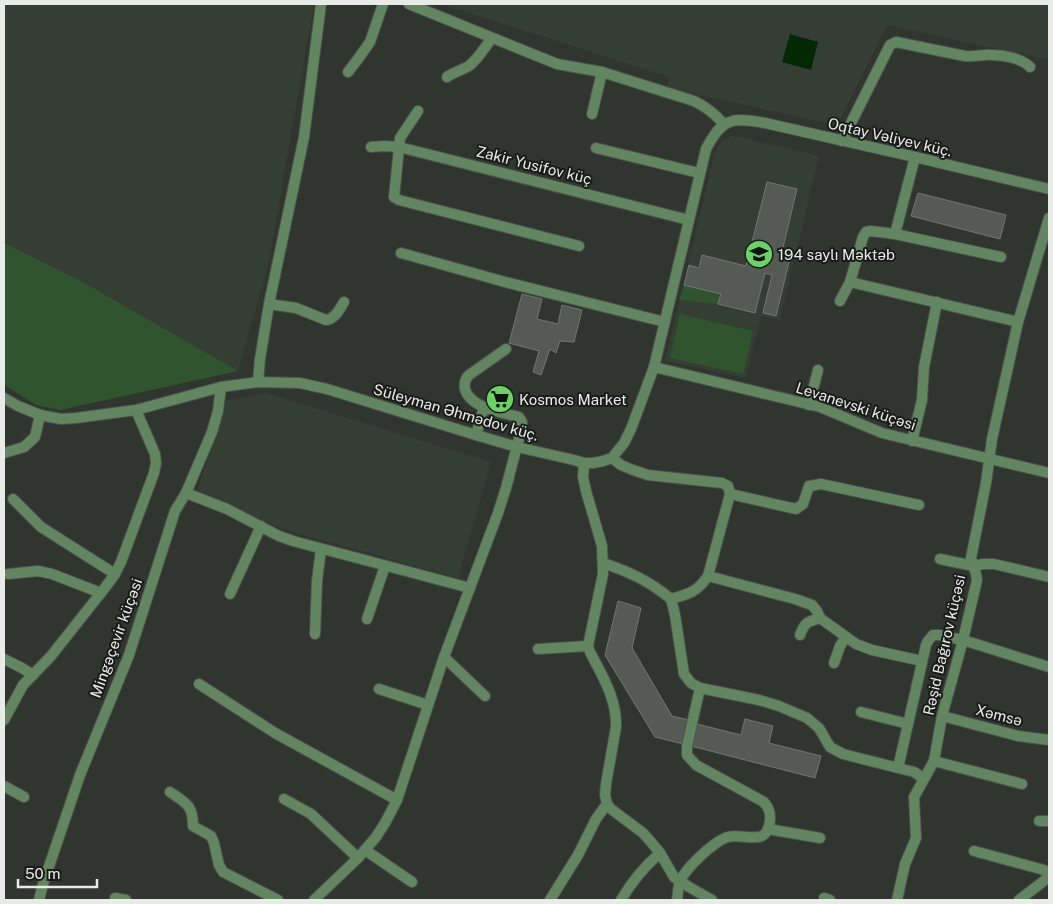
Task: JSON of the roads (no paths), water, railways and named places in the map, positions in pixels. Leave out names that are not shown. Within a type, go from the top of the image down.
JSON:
[{"type":"street","points":[[258,382],[269,304],[304,137],[321,4]]},
{"type":"street","points":[[348,72],[372,38],[383,4]]},
{"type":"street","points":[[409,4],[557,64],[602,72],[703,105],[724,124],[717,130],[706,149],[699,173],[654,367],[631,429],[624,443],[612,458],[621,465],[648,475],[722,483],[728,486],[730,494],[708,576],[694,592],[671,599]]},
{"type":"street","points":[[447,77],[468,66],[478,57],[492,38]]},
{"type":"street","points":[[842,141],[890,45],[896,42],[965,56],[976,57],[992,54],[1026,62],[1030,67]]},
{"type":"street","points":[[592,114],[602,72]]},
{"type":"street","points":[[418,111],[400,138],[394,197],[399,200],[579,246]]},
{"type":"street","name":"Oqtay Vəliyev küç.","points":[[724,124],[736,120],[747,120],[1049,189]]},
{"type":"street","name":"Zakir Yusifov küç","points":[[371,147],[399,147],[689,220]]},
{"type":"street","points":[[596,148],[699,173]]},
{"type":"street","points":[[895,234],[915,157]]},
{"type":"street","name":"Rəşid Bağırov küçəsi","points":[[897,900],[903,871],[916,838],[914,797],[934,761],[942,716],[964,640],[976,580],[974,566],[970,558],[986,484],[992,439],[1018,322],[1049,218]]},
{"type":"street","points":[[840,301],[850,282],[866,232],[895,234],[1001,257]]},
{"type":"street","points":[[401,253],[505,282],[665,322]]},
{"type":"street","points":[[850,282],[1018,322]]},
{"type":"street","points":[[269,304],[296,308],[326,320],[335,315],[344,302]]},
{"type":"street","points":[[912,441],[922,400],[924,367],[937,302]]},
{"type":"street","points":[[314,900],[362,854],[385,823],[397,800],[444,656],[498,513],[522,422],[519,417],[484,407],[468,396],[464,388],[465,379],[469,375],[506,349]]},
{"type":"street","name":"Levanevski küçəsi","points":[[654,367],[820,407],[882,433],[1049,474]]},
{"type":"street","points":[[809,405],[818,370]]},
{"type":"street","name":"Süleyman Əhmədov küç.","points":[[4,398],[40,415],[62,419],[136,410],[221,387],[258,382],[300,383],[328,389],[476,435],[584,463],[603,462],[612,458]]},
{"type":"street","name":"Mingəçevir küçəsi","points":[[39,900],[80,775],[129,655],[175,512],[186,493],[212,432],[218,411],[221,387]]},
{"type":"street","points":[[476,435],[484,407]]},
{"type":"street","points":[[4,720],[23,685],[52,656],[115,574],[154,473],[156,462],[155,454],[136,410]]},
{"type":"street","points":[[4,453],[24,447],[36,438],[40,415]]},
{"type":"street","points":[[584,463],[583,477],[602,546],[603,563],[603,574],[588,646],[607,684],[614,704],[616,718],[606,784],[605,795],[607,804],[643,833],[660,854],[674,877],[712,900]]},
{"type":"street","points":[[730,494],[796,509],[803,504],[808,486],[821,484],[919,505]]},
{"type":"street","points":[[186,493],[227,509],[286,538],[470,588]]},
{"type":"street","points":[[14,499],[41,527],[115,574]]},
{"type":"street","points":[[230,594],[261,526]]},
{"type":"street","points":[[315,634],[317,581],[321,549]]},
{"type":"street","points":[[940,559],[974,566],[994,564],[1049,577]]},
{"type":"street","points":[[603,563],[654,585],[671,599],[684,674],[691,683],[700,688],[779,706],[808,718],[819,728],[830,747],[835,750],[843,754],[914,772],[923,778]]},
{"type":"street","points":[[367,619],[385,566]]},
{"type":"street","points":[[8,574],[38,571],[52,574],[101,593]]},
{"type":"street","points":[[708,576],[812,605],[820,618],[856,644],[872,650],[922,660]]},
{"type":"street","points":[[800,635],[807,622],[820,618]]},
{"type":"street","points":[[898,768],[922,660],[928,641],[933,635],[964,640],[1049,667]]},
{"type":"street","points":[[834,663],[840,646],[846,637]]},
{"type":"street","points":[[538,648],[588,646]]},
{"type":"street","points":[[444,656],[485,696]]},
{"type":"street","points":[[4,659],[33,675]]},
{"type":"street","points":[[199,684],[275,733],[397,800]]},
{"type":"street","points":[[677,900],[680,882],[688,870],[711,846],[728,837],[758,837],[764,835],[768,829],[770,818],[768,808],[764,802],[696,765],[688,755],[687,746],[700,688]]},
{"type":"street","points":[[379,689],[428,705]]},
{"type":"street","points":[[861,712],[908,724]]},
{"type":"street","name":"Xəmsə","points":[[942,716],[1018,736],[1049,740]]},
{"type":"street","points":[[934,761],[1022,784]]},
{"type":"street","points":[[4,786],[24,797]]},
{"type":"street","points":[[170,792],[185,802],[191,809],[193,826],[211,836],[219,866],[223,872],[278,900]]},
{"type":"street","points":[[284,799],[311,814],[362,854],[412,882]]},
{"type":"street","points":[[550,900],[578,855],[596,819],[607,804]]},
{"type":"street","points":[[768,829],[820,838]]},
{"type":"street","points":[[974,851],[1044,870],[1049,875],[1019,900]]},
{"type":"street","points":[[621,900],[642,871],[660,854]]},
{"type":"place","name":"194 saylı Məktəb","points":[[759,254]]},
{"type":"place","name":"Kosmos Market","points":[[500,399]]}]
